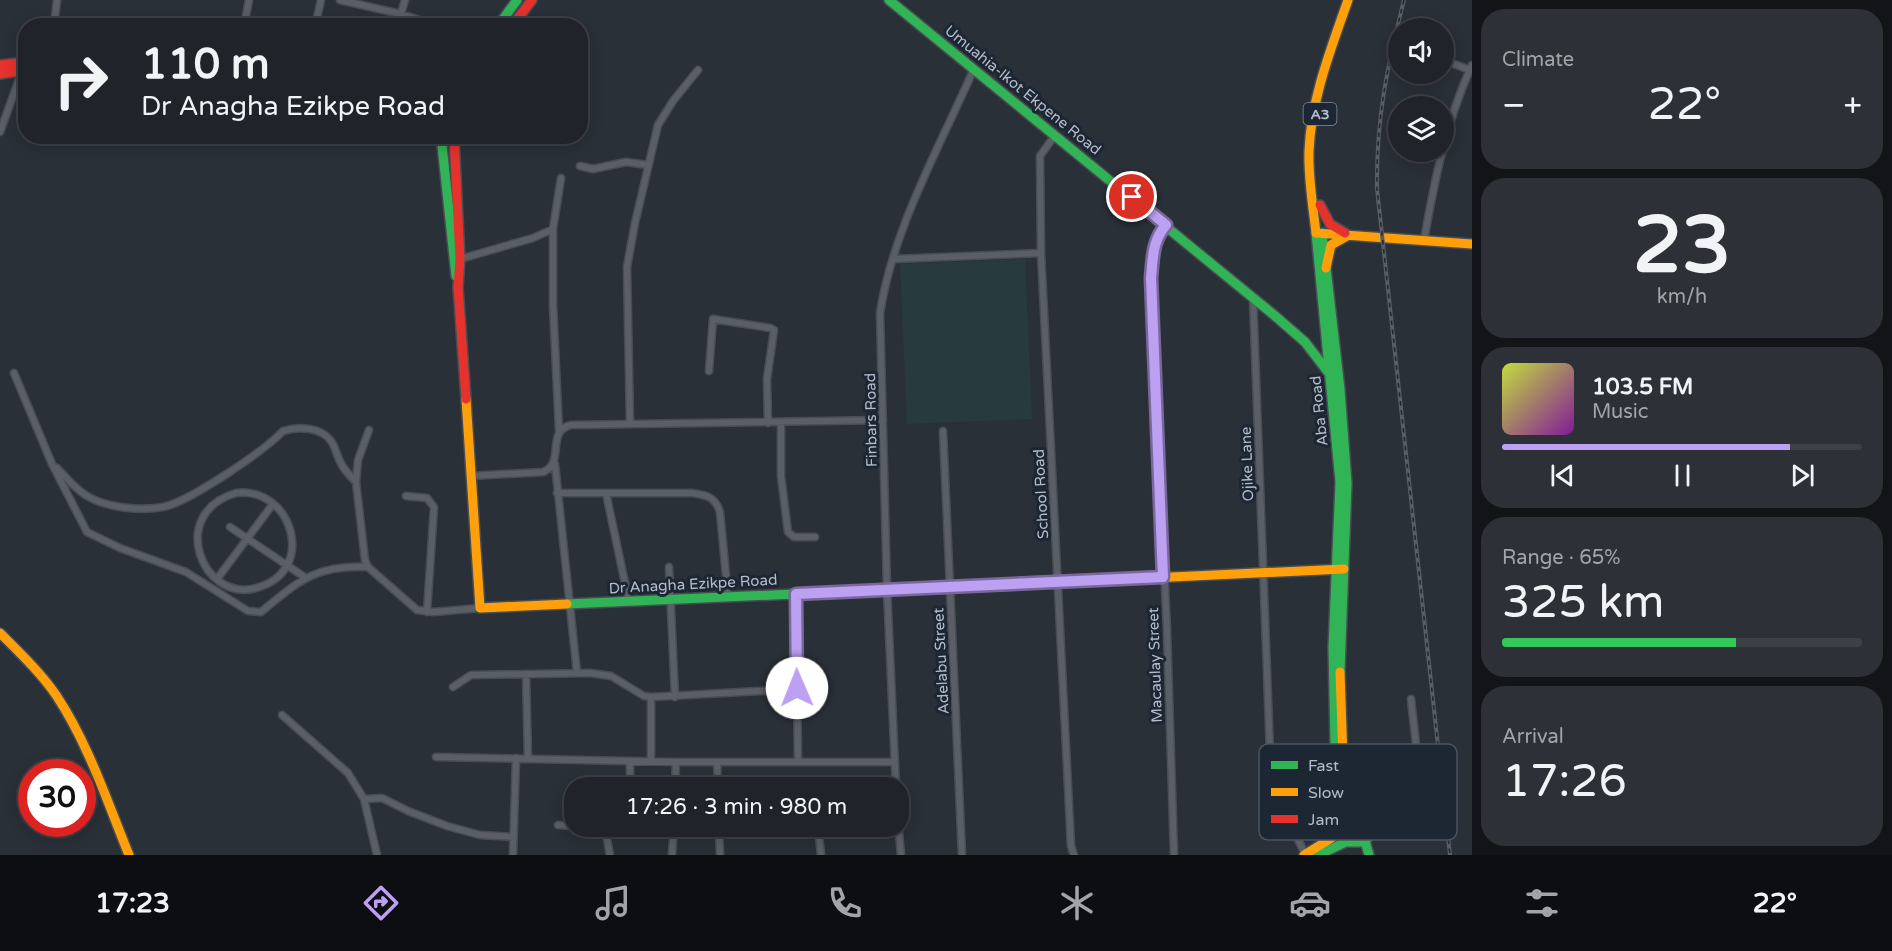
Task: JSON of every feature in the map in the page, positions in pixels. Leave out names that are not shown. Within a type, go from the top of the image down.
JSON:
[{"type":"main road","points":[[504,18],[517,0]]},
{"type":"main road","points":[[518,18],[532,0]]},
{"type":"main road","name":"Umuahia-Ikot Ekpene Road","points":[[889,0],[973,71],[1166,225],[1305,342]]},
{"type":"main road","name":"Aba Road","points":[[1342,744],[1339,677],[1340,482],[1319,233],[1317,130],[1348,0]]},
{"type":"main road","name":"Aba Road","points":[[1335,744],[1333,647],[1347,482],[1331,354],[1326,268],[1310,174],[1311,130],[1319,92],[1355,0]]},
{"type":"main road","points":[[0,65],[18,67]]},
{"type":"main road","points":[[0,74],[18,70]]},
{"type":"main road","points":[[442,144],[453,264],[458,287]]},
{"type":"main road","points":[[454,144],[460,258],[458,287],[480,608]]},
{"type":"main road","points":[[1320,205],[1330,224],[1350,235]]},
{"type":"main road","points":[[1319,233],[1472,244]]},
{"type":"main road","points":[[1326,268],[1331,245],[1350,235]]},
{"type":"main road","points":[[1315,346],[1323,344],[1327,338]]},
{"type":"main road","points":[[1305,342],[1331,354]]},
{"type":"main road","points":[[1305,342],[1330,377]]},
{"type":"main road","points":[[1317,357],[1331,354]]},
{"type":"main road","name":"Dr Anagha Ezikpe Road","points":[[480,608],[1341,569]]},
{"type":"main road","points":[[0,633],[36,669],[63,706],[94,771],[129,855]]},
{"type":"main road","points":[[1304,855],[1330,840]]},
{"type":"main road","points":[[1318,855],[1346,842],[1360,841]]},
{"type":"main road","points":[[1360,841],[1363,855]]},
{"type":"main road","points":[[1360,841],[1369,855]]},
{"type":"street","points":[[55,18],[57,0]]},
{"type":"street","points":[[246,18],[249,0]]},
{"type":"street","points":[[317,18],[321,0]]},
{"type":"street","points":[[340,0],[413,18]]},
{"type":"street","points":[[401,14],[405,0]]},
{"type":"street","points":[[1424,241],[1432,194],[1448,135],[1471,67],[1454,63]]},
{"type":"street","points":[[630,423],[627,267],[658,125],[673,101],[698,70]]},
{"type":"street","name":"Finbars Road","points":[[895,777],[887,589],[880,313],[885,282],[909,215],[973,71]]},
{"type":"street","points":[[0,132],[18,84]]},
{"type":"street","name":"School Road","points":[[1055,135],[1040,156],[1041,253],[1056,582],[1071,846],[1074,855]]},
{"type":"street","points":[[580,166],[593,169],[626,162],[648,165]]},
{"type":"street","points":[[561,178],[553,229],[553,304],[559,430],[553,467],[577,673]]},
{"type":"street","name":"Macaulay Street","points":[[1166,225],[1154,246],[1151,278],[1174,855]]},
{"type":"street","points":[[460,258],[533,238],[553,229]]},
{"type":"street","points":[[894,259],[1041,253]]},
{"type":"street","name":"Ojike Lane","points":[[1253,298],[1270,744]]},
{"type":"street","points":[[709,371],[713,319],[774,330],[768,370],[768,423]]},
{"type":"street","points":[[14,373],[52,464],[87,532],[120,548],[186,572],[248,611],[261,612],[318,571],[341,566],[368,567]]},
{"type":"street","points":[[559,430],[571,425],[630,423],[883,420]]},
{"type":"street","points":[[781,423],[781,476],[788,532],[794,537],[815,537]]},
{"type":"street","points":[[52,464],[78,489],[99,502],[149,508],[166,507],[216,480],[283,431],[293,428],[309,429],[324,434],[331,441],[340,462],[356,482]]},
{"type":"street","points":[[369,430],[358,460],[356,482],[365,560],[368,567],[408,605],[417,610],[427,612],[480,608]]},
{"type":"street","name":"Adelabu Street","points":[[943,431],[962,855]]},
{"type":"street","points":[[470,476],[543,472],[553,467]]},
{"type":"street","points":[[557,493],[691,493],[711,497],[717,502],[720,512],[728,597]]},
{"type":"street","points":[[606,493],[629,602]]},
{"type":"street","points":[[236,494],[255,494],[273,504],[285,519],[292,537],[293,552],[288,566],[275,579],[256,588],[235,588],[217,579],[205,566],[199,548],[197,528],[205,514],[214,504],[236,494]]},
{"type":"street","points":[[406,496],[426,498],[434,507],[427,612]]},
{"type":"street","points":[[217,579],[273,504]]},
{"type":"street","points":[[230,527],[306,578]]},
{"type":"street","points":[[669,567],[675,697]]},
{"type":"street","points":[[796,594],[798,762]]},
{"type":"street","points":[[453,687],[471,675],[577,673],[611,676],[644,696],[651,697],[797,688]]},
{"type":"street","points":[[526,674],[528,758]]},
{"type":"street","points":[[651,697],[651,761]]},
{"type":"street","points":[[1411,699],[1415,744]]},
{"type":"street","points":[[282,716],[348,773],[364,799],[377,855]]},
{"type":"street","points":[[436,757],[676,762],[894,762]]},
{"type":"street","points":[[513,855],[516,758]]},
{"type":"street","points":[[630,761],[630,777]]},
{"type":"street","points":[[675,777],[676,762]]},
{"type":"street","points":[[717,762],[718,777]]},
{"type":"street","points":[[364,799],[382,798],[408,811],[480,835],[513,837]]},
{"type":"street","points":[[558,825],[564,825]]},
{"type":"street","points":[[609,837],[610,855]]},
{"type":"street","points":[[672,855],[673,837]]},
{"type":"street","points":[[719,837],[720,855]]},
{"type":"street","points":[[819,837],[821,855]]},
{"type":"street","points":[[899,837],[901,855]]},
{"type":"street","name":"Ojike Lane","points":[[1297,840],[1304,855]]},
{"type":"green space","points":[[1025,259],[1032,419],[907,424],[900,264]]},
{"type":"railway","points":[[1404,0],[1384,94],[1378,140],[1377,189],[1438,744]]},
{"type":"railway","points":[[1448,840],[1450,855]]},
{"type":"traffic: fast","points":[[504,18],[517,0]]},
{"type":"traffic: fast","points":[[889,0],[1274,315],[1305,342],[1328,372]]},
{"type":"traffic: fast","points":[[442,144],[456,276]]},
{"type":"traffic: fast","points":[[1316,233],[1340,482],[1333,647],[1335,744]]},
{"type":"traffic: fast","points":[[1322,233],[1340,389],[1347,483],[1340,672]]},
{"type":"traffic: fast","points":[[567,604],[1066,582]]},
{"type":"traffic: fast","points":[[1318,855],[1346,842],[1364,840]]},
{"type":"traffic: fast","points":[[1365,841],[1369,855]]},
{"type":"traffic: slow","points":[[1348,0],[1323,74],[1311,132],[1309,171],[1316,233],[1472,244]]},
{"type":"traffic: slow","points":[[1326,268],[1331,245],[1347,236]]},
{"type":"traffic: slow","points":[[466,399],[480,608],[567,604]]},
{"type":"traffic: slow","points":[[1066,582],[1344,569]]},
{"type":"traffic: slow","points":[[0,633],[43,678],[67,713],[96,773],[129,855]]},
{"type":"traffic: slow","points":[[1340,672],[1342,744]]},
{"type":"traffic: slow","points":[[1304,855],[1328,840]]},
{"type":"traffic: jam","points":[[518,18],[532,0]]},
{"type":"traffic: jam","points":[[0,65],[18,63]]},
{"type":"traffic: jam","points":[[0,74],[18,71]]},
{"type":"traffic: jam","points":[[454,144],[460,259],[458,287],[466,399]]},
{"type":"traffic: jam","points":[[1320,205],[1330,224],[1345,233]]},
{"type":"route","points":[[797,688],[796,594],[1163,577],[1151,278],[1154,246],[1166,225],[1132,197]]}]
